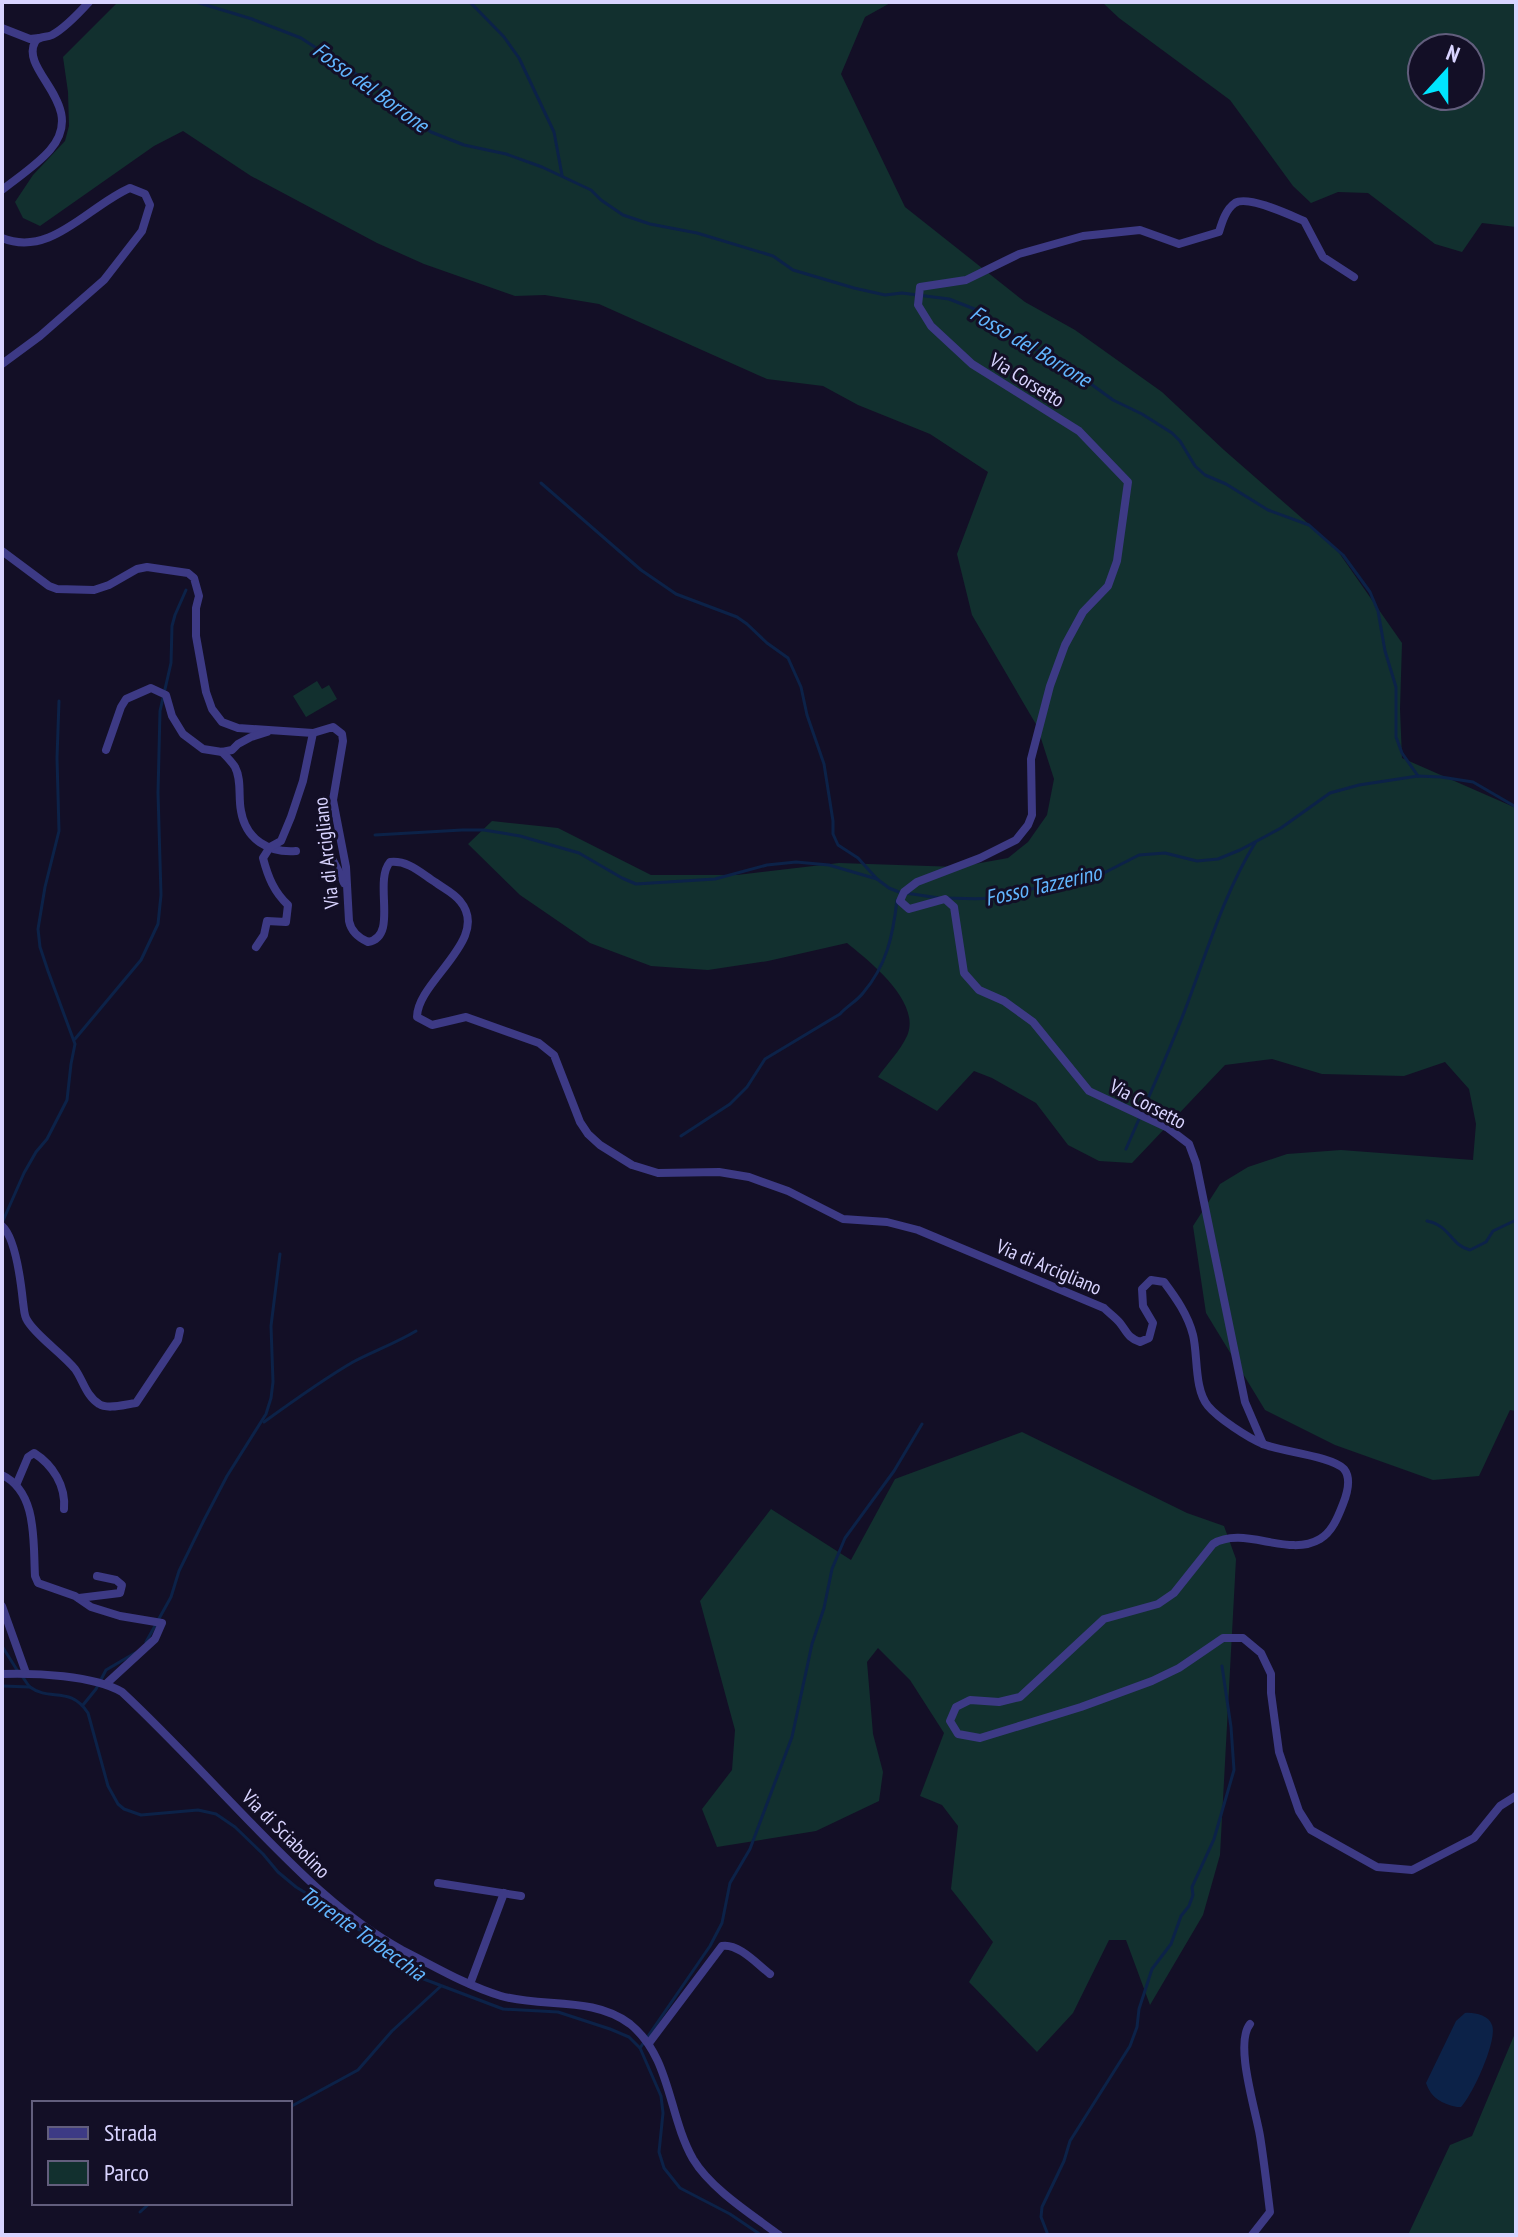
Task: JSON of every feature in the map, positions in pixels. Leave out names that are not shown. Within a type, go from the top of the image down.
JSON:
[{"type":"street","points":[[2,28],[30,39],[52,35],[89,2]]},
{"type":"street","points":[[2,190],[51,150],[61,130],[62,112],[58,100],[33,56],[34,44],[40,38]]},
{"type":"street","points":[[2,238],[16,244],[43,240],[60,233],[130,188],[145,194],[150,205],[142,231],[104,280],[40,336],[2,364]]},
{"type":"street","name":"Via Corsetto","points":[[1263,1444],[1245,1402],[1196,1163],[1189,1144],[1168,1128],[1089,1091],[1033,1022],[1004,1001],[979,990],[964,973],[954,907],[945,899],[909,909],[900,901],[917,882],[980,858],[1016,840],[1028,825],[1032,815],[1031,759],[1050,686],[1065,645],[1083,612],[1108,586],[1117,561],[1128,482],[1079,431],[972,364],[931,326],[918,305],[920,287],[966,280],[1019,254],[1083,236],[1140,230],[1179,244],[1219,232],[1225,215],[1234,203],[1246,200],[1304,221],[1323,257],[1354,277]]},
{"type":"street","points":[[2,551],[57,589],[100,589],[137,569],[147,567],[188,573],[194,578],[199,596],[196,636],[206,692],[212,709],[222,722],[228,726],[313,733]]},
{"type":"street","points":[[106,750],[126,699],[151,688],[166,695],[172,716],[183,734],[203,749],[232,750],[251,737],[275,730]]},
{"type":"street","name":"Via di Arcigliano","points":[[270,847],[281,841],[293,812],[313,733],[333,727],[342,734],[343,741],[333,800],[346,867],[350,925],[357,935],[368,942],[377,940],[383,930],[383,875],[390,862],[413,867],[457,897],[467,915],[466,931],[455,954],[419,1003],[417,1017],[432,1025],[466,1017],[539,1043],[554,1055],[580,1122],[588,1134],[623,1160],[644,1170],[658,1173],[719,1172],[749,1177],[788,1191],[843,1219],[887,1222],[918,1230],[1104,1308],[1132,1340],[1140,1342],[1149,1338],[1153,1323],[1143,1306],[1142,1289],[1151,1280],[1164,1282],[1179,1301],[1193,1334],[1196,1373],[1207,1405],[1238,1431],[1263,1444],[1342,1467],[1348,1476],[1345,1498],[1335,1522],[1318,1541],[1299,1545],[1221,1539],[1213,1544],[1174,1593],[1158,1604],[1104,1619],[1020,1697],[999,1702],[970,1700],[956,1707],[950,1721],[958,1734],[980,1738],[1081,1707],[1179,1668],[1223,1638],[1243,1638],[1261,1653],[1271,1674],[1279,1752],[1299,1811],[1311,1830],[1377,1867],[1412,1870],[1474,1838],[1500,1806],[1516,1796]]},
{"type":"street","points":[[222,752],[235,767],[241,811],[248,832],[279,852],[296,851]]},
{"type":"street","points":[[324,838],[329,855],[348,891]]},
{"type":"street","points":[[256,947],[264,935],[267,921],[286,922],[288,916],[288,905],[279,897],[268,878],[263,858],[270,847]]},
{"type":"street","points":[[2,1226],[13,1245],[25,1319],[68,1361],[99,1404],[136,1403],[178,1340],[180,1331]]},
{"type":"street","points":[[17,1483],[28,1457],[34,1453],[41,1457],[62,1485],[64,1509]]},
{"type":"street","points":[[2,1475],[17,1483],[23,1492],[33,1530],[36,1580],[79,1598],[98,1610],[162,1623],[155,1639],[106,1684]]},
{"type":"street","points":[[79,1598],[120,1593],[122,1585],[116,1580],[97,1576]]},
{"type":"street","points":[[2,1606],[26,1673]]},
{"type":"street","name":"Via di Sciabolino","points":[[2,1674],[26,1673],[106,1684],[125,1695],[292,1865],[346,1912],[400,1948],[470,1984],[504,1997],[588,2007],[610,2012],[631,2025],[649,2043],[660,2062],[676,2121],[699,2168],[721,2190],[779,2235]]},
{"type":"street","points":[[438,1883],[521,1896]]},
{"type":"street","points":[[470,1984],[504,1893]]},
{"type":"street","points":[[649,2043],[722,1946],[731,1945],[770,1974]]},
{"type":"street","points":[[1250,2024],[1246,2030],[1245,2065],[1260,2132],[1270,2212],[1252,2235]]},
{"type":"green space","points":[[118,2],[892,2],[865,17],[841,74],[905,207],[1025,302],[1075,330],[1162,392],[1335,547],[1402,643],[1402,758],[1516,808],[1516,1411],[1510,1410],[1479,1476],[1433,1480],[1335,1445],[1265,1410],[1206,1313],[1193,1226],[1220,1184],[1248,1167],[1287,1154],[1341,1150],[1473,1160],[1476,1124],[1469,1089],[1445,1062],[1404,1076],[1322,1074],[1272,1059],[1225,1065],[1132,1163],[1099,1161],[1068,1145],[1036,1103],[974,1071],[937,1111],[878,1077],[907,1036],[910,1023],[907,1010],[891,984],[847,943],[768,961],[708,970],[651,966],[590,943],[520,895],[468,844],[492,821],[558,828],[651,875],[737,875],[839,863],[958,867],[1008,858],[1028,842],[1047,815],[1054,779],[1037,726],[972,615],[957,554],[988,472],[930,434],[858,405],[823,386],[767,379],[599,304],[545,295],[515,296],[424,264],[377,243],[251,176],[183,131],[154,146],[40,226],[23,218],[15,202],[33,175],[65,141],[69,126],[63,57]]},
{"type":"green space","points":[[1102,2],[1516,2],[1516,227],[1482,223],[1462,252],[1435,244],[1368,193],[1338,192],[1311,203],[1293,186],[1230,100]]},
{"type":"green space","points":[[317,681],[322,689],[329,685],[337,699],[306,717],[293,696]]},
{"type":"green space","points":[[1022,1432],[1187,1513],[1224,1526],[1236,1559],[1220,1855],[1203,1915],[1150,2005],[1126,1940],[1109,1940],[1073,2013],[1037,2052],[969,1982],[993,1942],[951,1889],[958,1826],[942,1805],[920,1796],[944,1733],[910,1680],[878,1648],[867,1662],[873,1734],[883,1772],[879,1801],[816,1831],[717,1847],[702,1809],[732,1770],[735,1730],[700,1601],[771,1509],[851,1560],[895,1479]]},
{"type":"green space","points":[[1516,2031],[1516,2235],[1408,2235],[1450,2145],[1472,2136]]},
{"type":"water","points":[[1465,2013],[1488,2019],[1493,2032],[1488,2055],[1477,2080],[1466,2101],[1457,2107],[1438,2100],[1426,2083],[1456,2021]]},
{"type":"waterway","name":"Fosso del Borrone","points":[[196,2],[301,38],[388,95],[431,132],[464,145],[506,154],[542,167],[591,190],[623,215],[773,256],[793,270],[854,288],[885,295],[902,293],[949,299],[977,310],[1025,344],[1062,363],[1113,400],[1172,433],[1205,475],[1268,510],[1309,525],[1343,555],[1370,592],[1378,611],[1385,651],[1396,687],[1396,737],[1402,753],[1418,776]]},
{"type":"waterway","points":[[470,2],[504,37],[519,58],[554,132],[562,175]]},
{"type":"waterway","points":[[541,483],[641,570],[676,594],[737,617],[788,658],[801,687],[824,764],[833,834],[838,845],[858,858],[877,879]]},
{"type":"waterway","points":[[75,1039],[141,960],[158,924],[161,895],[158,793],[160,711],[171,663],[172,626],[186,590]]},
{"type":"waterway","points":[[2,1223],[24,1173],[47,1139],[67,1100],[75,1044],[40,947],[38,929],[59,831],[59,701]]},
{"type":"waterway","name":"Fosso Tazzerino","points":[[946,898],[997,898],[1098,876],[1139,855],[1165,853],[1197,861],[1218,859],[1281,828],[1330,793],[1359,785],[1418,776],[1441,777],[1473,782],[1516,807]]},
{"type":"waterway","name":"Fosso Tazzerino","points":[[375,835],[484,830],[520,836],[579,853],[636,884],[715,879],[767,865],[796,862],[829,865],[877,879],[899,892],[939,898]]},
{"type":"waterway","points":[[1126,1149],[1174,1039],[1226,901],[1255,843]]},
{"type":"waterway","points":[[681,1136],[730,1104],[747,1087],[765,1059],[840,1014],[861,996],[883,960],[891,937],[897,900]]},
{"type":"waterway","points":[[1427,1221],[1441,1227],[1463,1248],[1470,1250],[1486,1242],[1493,1231],[1516,1220]]},
{"type":"waterway","points":[[146,1642],[171,1597],[179,1571],[227,1476],[266,1414],[273,1382],[271,1326],[280,1254]]},
{"type":"waterway","points":[[264,1422],[341,1369],[416,1331]]},
{"type":"waterway","points":[[640,2048],[710,1946],[722,1923],[730,1883],[750,1849],[792,1737],[832,1569],[845,1538],[894,1471],[922,1424]]},
{"type":"waterway","name":"Torrente Torbecchia","points":[[2,1646],[17,1670]]},
{"type":"waterway","points":[[83,1705],[106,1670],[135,1653]]},
{"type":"waterway","points":[[1048,2235],[1041,2217],[1042,2207],[1070,2141],[1130,2046],[1152,1969],[1171,1944],[1214,1839],[1234,1770],[1222,1666]]},
{"type":"waterway","name":"Torrente Torbecchia","points":[[22,1676],[37,1691],[74,1699],[88,1713],[108,1786],[124,1809],[141,1815],[198,1810],[216,1814],[235,1827],[296,1887],[335,1911],[421,1978],[503,2009],[558,2012],[629,2037],[640,2048],[661,2096],[663,2113],[659,2152],[664,2168],[680,2188],[730,2214],[761,2235]]},
{"type":"waterway","points":[[2,1686],[30,1687]]},
{"type":"waterway","points":[[292,2106],[358,2070],[392,2031],[441,1986]]},
{"type":"waterway","points":[[140,2212],[148,2205]]}]
